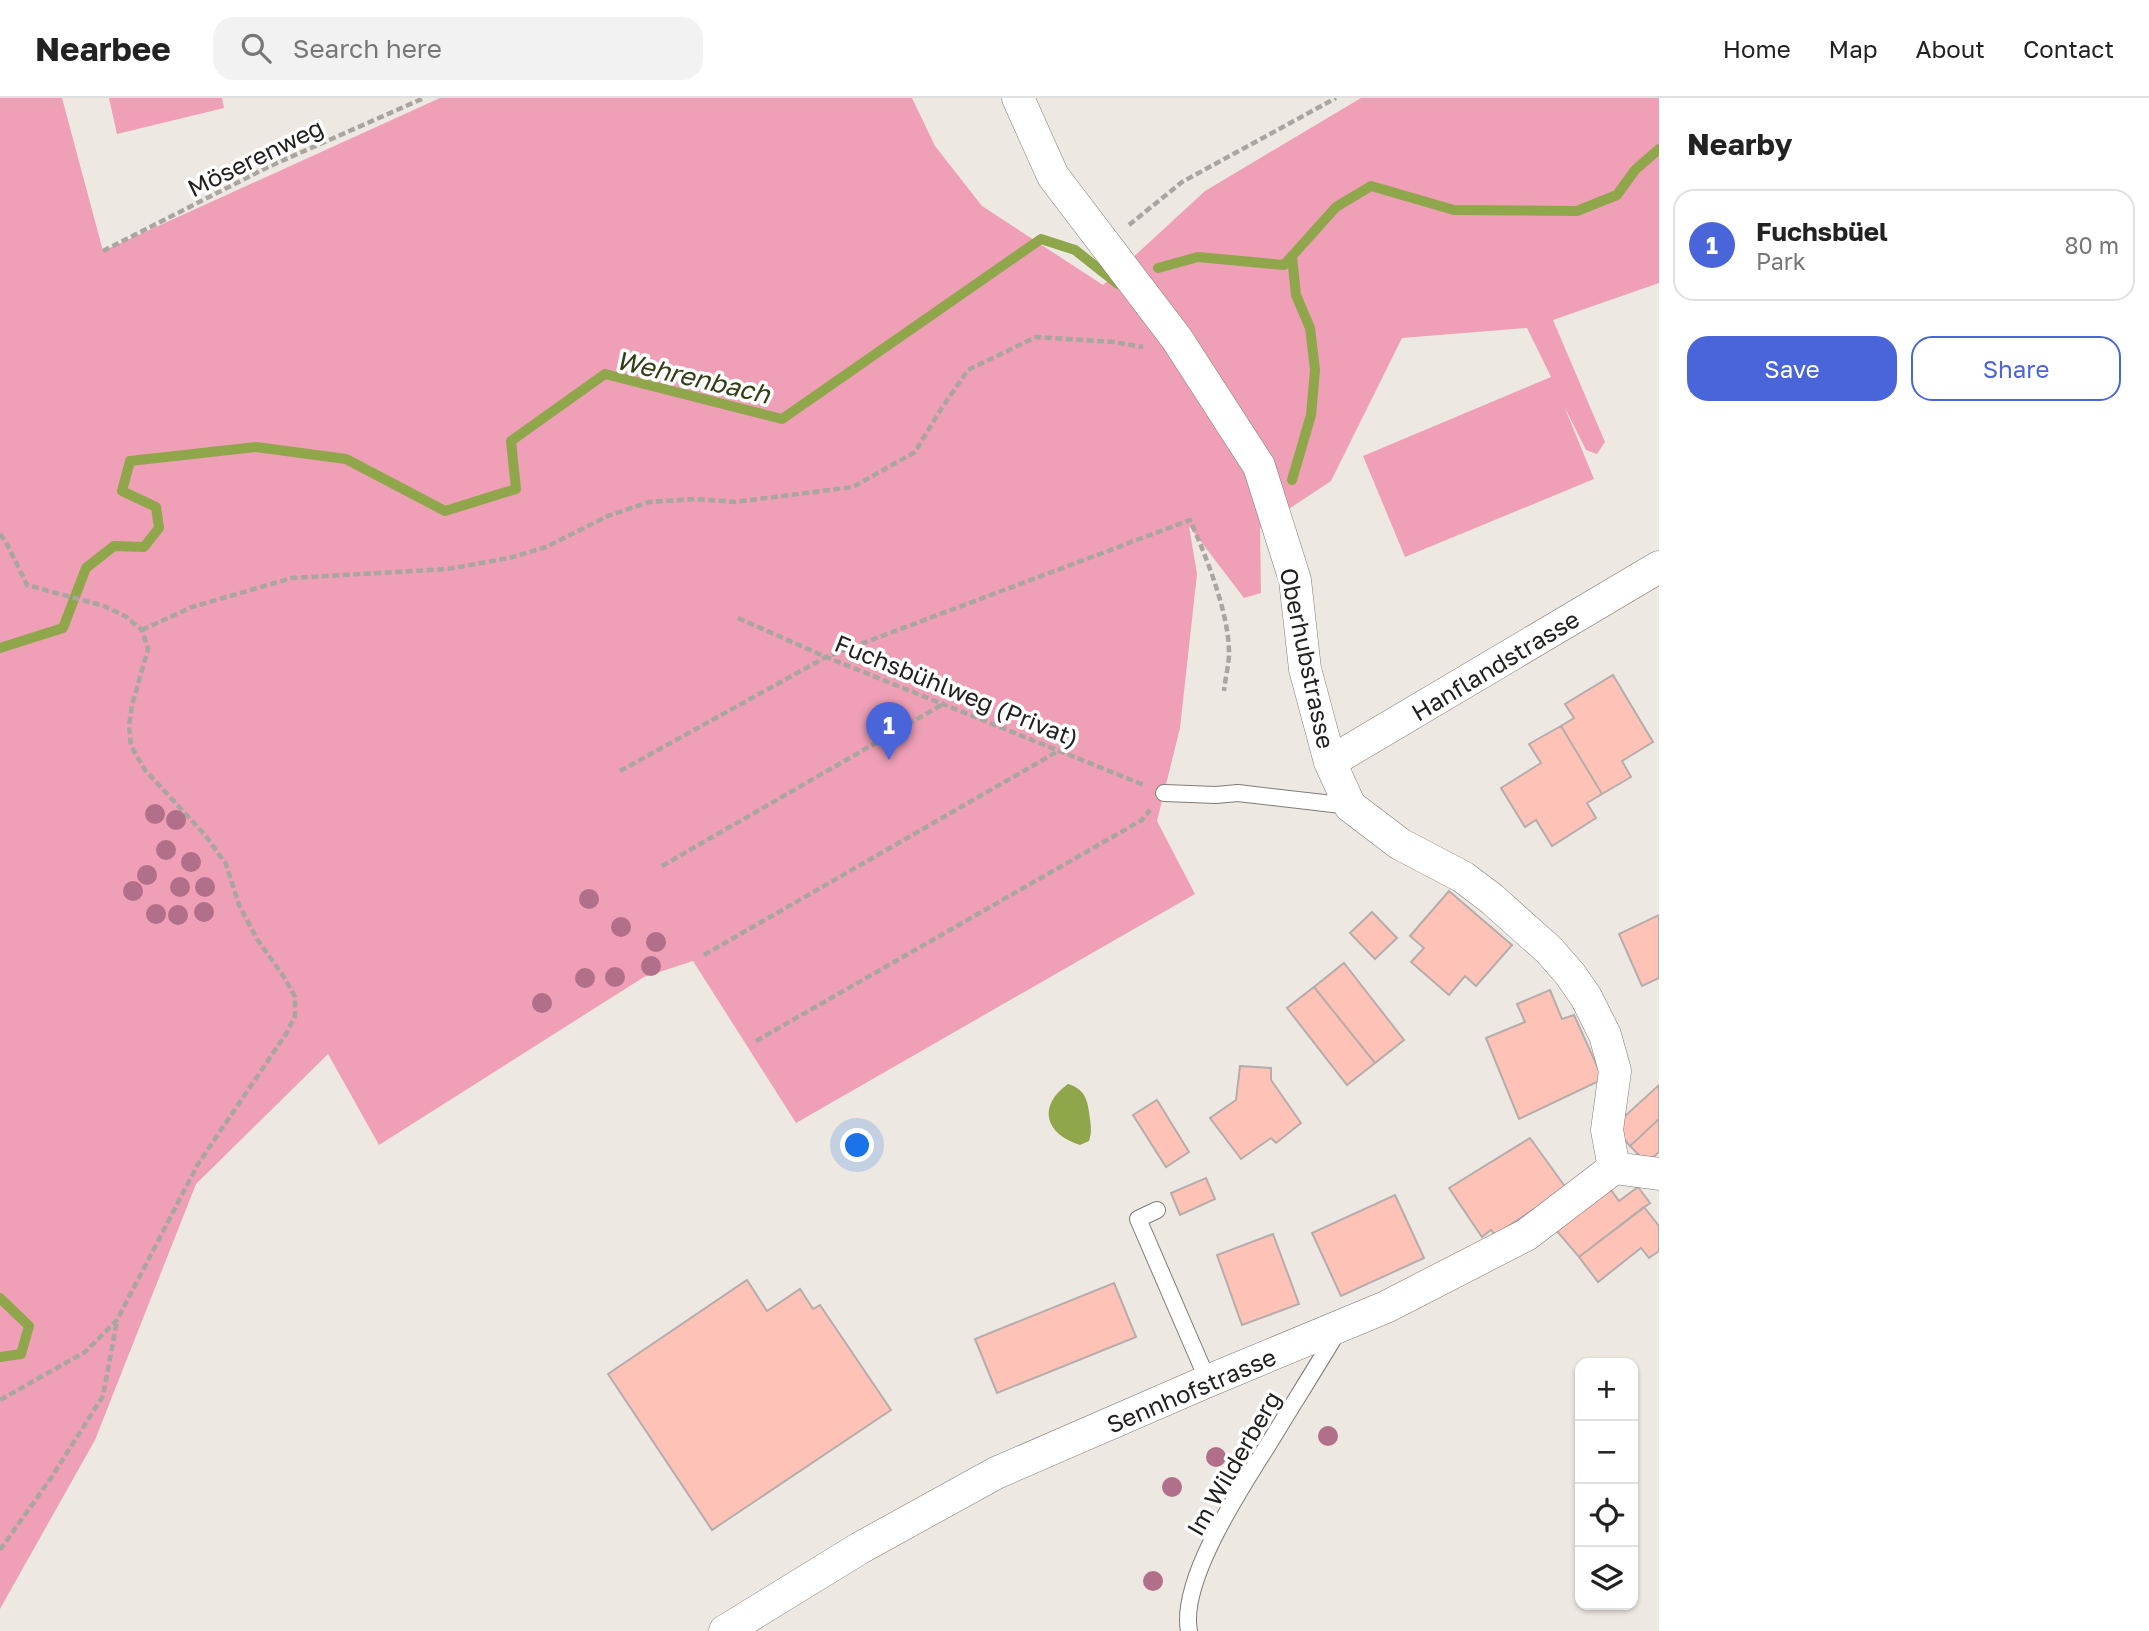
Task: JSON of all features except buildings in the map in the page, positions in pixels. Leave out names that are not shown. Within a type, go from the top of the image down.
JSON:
[{"type":"street","name":"Oberhubstrasse","points":[[1018,98],[1053,177],[1177,339],[1259,466],[1295,580],[1306,669],[1330,762],[1350,806],[1400,844],[1462,877],[1492,899],[1549,950],[1586,998],[1605,1035],[1615,1071],[1607,1130],[1614,1168]]},
{"type":"street","name":"Hanflandstrasse","points":[[1330,762],[1659,568]]},
{"type":"street","points":[[1614,1168],[1659,1174]]},
{"type":"street","name":"Sennhofstrasse","points":[[725,1631],[860,1548],[996,1473],[1386,1307],[1526,1235],[1614,1168]]},
{"type":"lane","points":[[1164,793],[1238,793],[1350,806]]},
{"type":"lane","points":[[1157,1210],[1138,1219],[1208,1381]]},
{"type":"lane","name":"Im Wilderberg","points":[[1189,1631],[1194,1583],[1222,1521],[1341,1326]]},
{"type":"path","name":"Möserenweg","points":[[103,251],[268,167],[424,98]]},
{"type":"path","points":[[1105,244],[1182,181],[1336,98]]},
{"type":"path","points":[[142,630],[192,607],[292,578],[448,569],[509,558],[546,547],[607,516],[649,502],[695,499],[734,502],[853,487],[915,452],[968,370],[1036,337],[1114,342],[1152,349],[1177,339]]},
{"type":"path","points":[[620,771],[827,657],[1190,520],[1204,553],[1222,611],[1229,652],[1224,691]]},
{"type":"path","points":[[0,534],[27,585],[104,606],[125,616],[142,630],[148,649],[132,705],[129,726],[131,746],[145,770],[205,835],[226,864],[239,905],[257,939],[295,997],[295,1016],[286,1034],[198,1164],[117,1320],[103,1396],[51,1478],[0,1550]]},
{"type":"path","name":"Fuchsbühlweg (Privat)","points":[[738,618],[827,657],[1164,793]]},
{"type":"path","points":[[662,866],[945,703]]},
{"type":"path","points":[[704,955],[1060,750]]},
{"type":"path","points":[[756,1041],[1142,820],[1164,793]]},
{"type":"path","points":[[0,1400],[85,1352],[117,1320]]},
{"type":"shaded area","points":[[0,98],[62,98],[103,251],[440,98],[912,98],[935,146],[982,206],[1103,285],[1205,191],[1361,98],[1659,98],[1659,283],[1553,320],[1605,442],[1597,454],[1586,450],[1564,406],[1594,479],[1405,557],[1363,456],[1551,377],[1527,328],[1402,338],[1331,481],[1260,528],[1261,593],[1244,598],[1189,526],[1197,574],[1180,728],[1157,821],[1195,894],[796,1123],[693,961],[644,977],[379,1145],[328,1054],[196,1184],[95,1440],[0,1609]]},
{"type":"shaded area","points":[[109,98],[222,98],[224,108],[117,134]]},
{"type":"shaded area","points":[[1068,1084],[1079,1089],[1088,1107],[1091,1135],[1089,1141],[1080,1145],[1059,1134],[1049,1119],[1052,1101]]},
{"type":"waterway","name":"Wehrenbach","points":[[1158,268],[1198,257],[1284,265],[1336,207],[1371,186],[1454,210],[1577,211],[1617,195],[1635,170],[1659,149]]},
{"type":"waterway","name":"Wehrenbach","points":[[0,648],[63,628],[86,568],[114,546],[144,547],[159,528],[156,507],[122,491],[130,461],[256,447],[346,459],[445,511],[516,489],[511,441],[605,374],[782,419],[1041,239],[1075,250],[1118,284]]},
{"type":"waterway","points":[[1292,256],[1296,295],[1310,328],[1315,370],[1311,415],[1292,480]]},
{"type":"waterway","name":"Wehrenbach","points":[[0,1298],[29,1326],[21,1354],[0,1357]]},
{"type":"place","name":"Fuchsbüel","points":[[889,760]]}]
